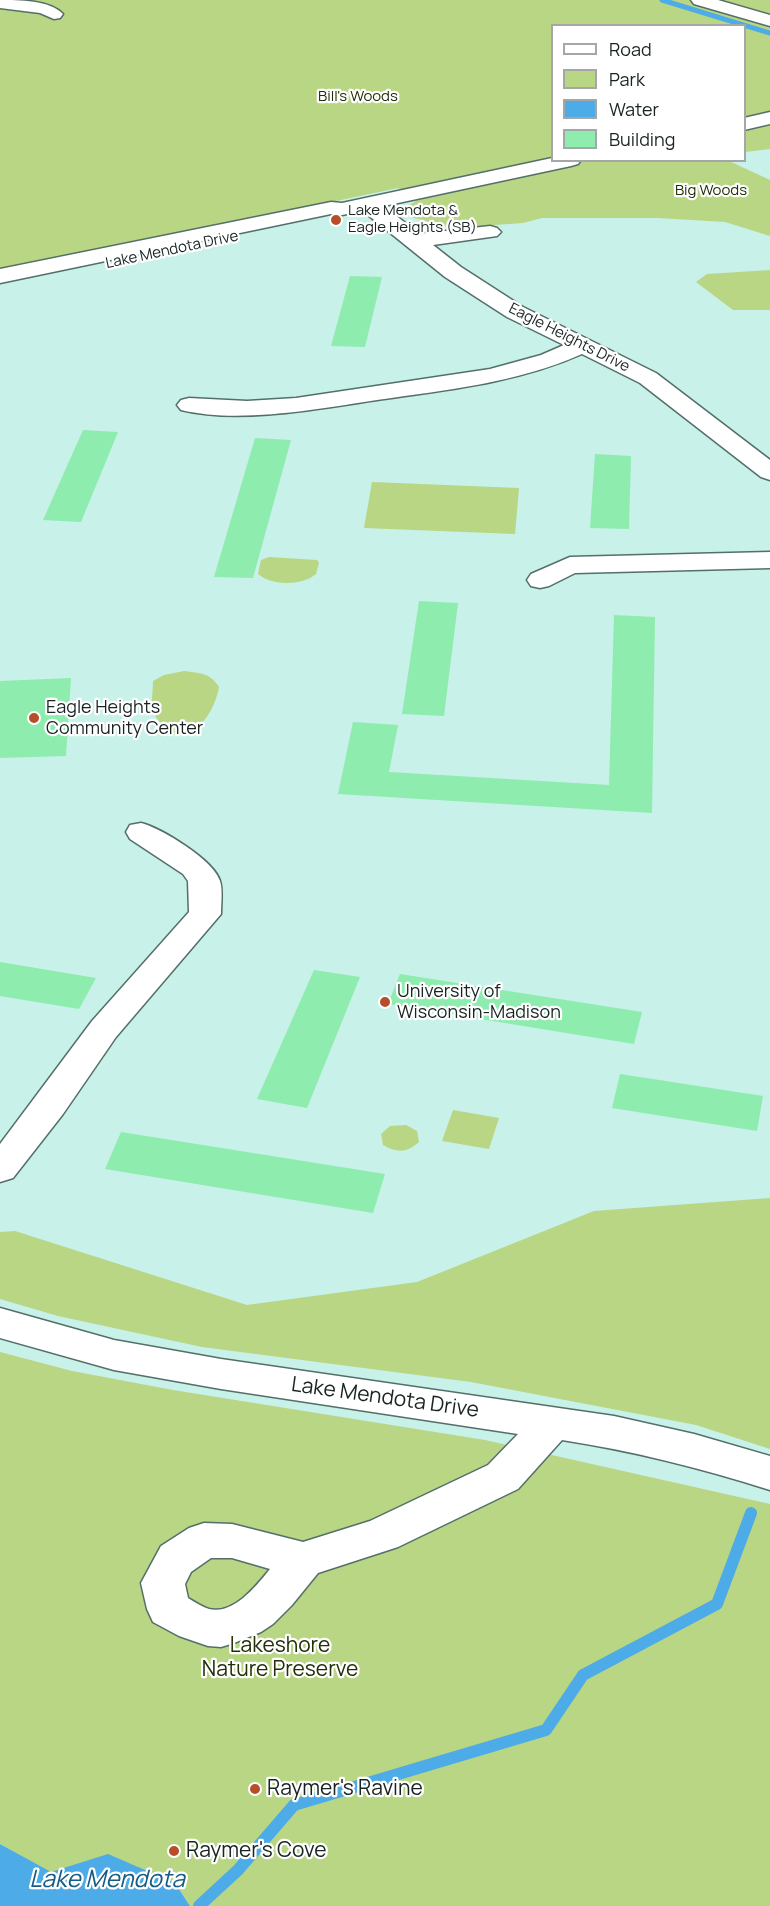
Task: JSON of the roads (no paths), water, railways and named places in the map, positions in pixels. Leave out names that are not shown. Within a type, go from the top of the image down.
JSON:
[{"type":"street","points":[[699,0],[770,21]]},
{"type":"street","points":[[0,3],[53,7]]},
{"type":"street","points":[[746,124],[770,118]]},
{"type":"street","name":"Lake Mendota Drive","points":[[0,276],[331,208],[342,209],[368,204],[562,162]]},
{"type":"street","name":"Eagle Heights Drive","points":[[368,204],[453,272],[515,312],[648,378],[770,472]]},
{"type":"street","name":"Lake Mendota Drive","points":[[0,288],[339,213],[342,209]]},
{"type":"street","points":[[414,241],[490,232]]},
{"type":"street","points":[[189,405],[247,408],[296,405],[492,376],[549,360],[584,345]]},
{"type":"street","points":[[540,580],[570,565],[770,560]]},
{"type":"street","points":[[0,1169],[50,1105],[104,1029],[205,914],[204,880],[194,867],[141,832]]},
{"type":"street","name":"Lake Mendota Drive","points":[[0,1323],[114,1354],[221,1374],[614,1432],[683,1448],[770,1473]]},
{"type":"street","points":[[303,1560],[383,1535],[503,1477],[555,1422]]},
{"type":"water","name":"Lake Mendota","points":[[0,1844],[51,1872],[108,1854],[175,1883],[190,1906],[0,1906]]},
{"type":"waterway","points":[[662,0],[741,24]]},
{"type":"waterway","points":[[746,26],[770,33]]},
{"type":"waterway","points":[[199,1906],[238,1870],[294,1805],[546,1730],[583,1675],[717,1604],[751,1513]]},
{"type":"place","name":"Lake Mendota & Eagle Heights (SB)","points":[[336,220]]},
{"type":"place","name":"Eagle Heights Community Center","points":[[34,718]]},
{"type":"place","name":"University of Wisconsin-Madison","points":[[385,1002]]},
{"type":"place","name":"Raymer's Ravine","points":[[255,1789]]},
{"type":"place","name":"Raymer's Cove","points":[[174,1851]]},
{"type":"park label","name":"Bill's Woods","points":[[358,97]]},
{"type":"park label","name":"Big Woods","points":[[711,191]]},
{"type":"park label","name":"Lakeshore Nature Preserve","points":[[280,1658]]}]
